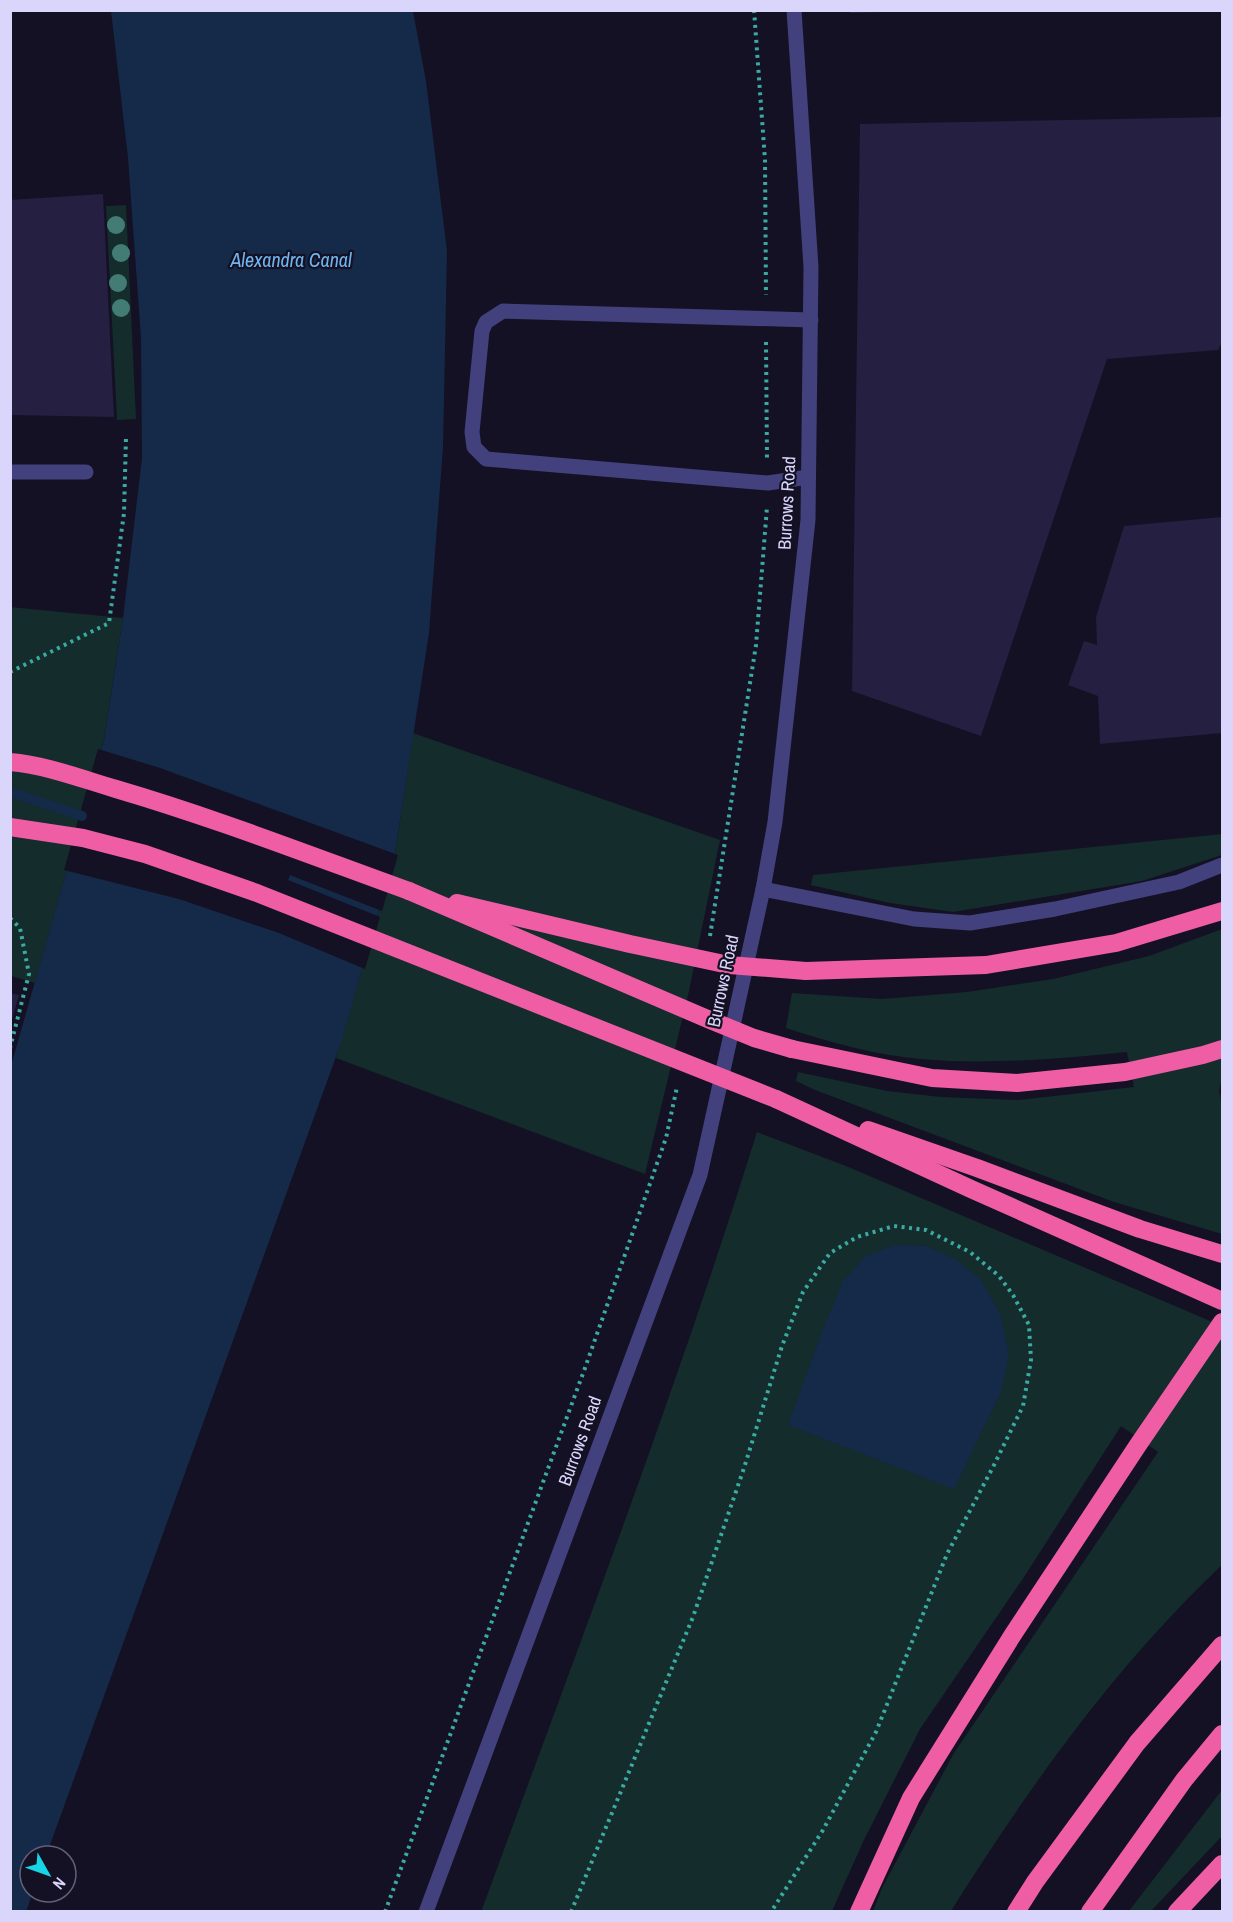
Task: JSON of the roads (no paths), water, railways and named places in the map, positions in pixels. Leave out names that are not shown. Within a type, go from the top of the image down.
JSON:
[{"type":"highway","points":[[10,762],[58,772],[159,801],[409,891],[710,1020],[754,1038],[792,1049],[932,1078],[1017,1083],[1125,1072],[1222,1049]]},
{"type":"highway","points":[[10,827],[83,838],[145,854],[257,893],[776,1099],[977,1168],[1140,1229],[1222,1254]]},
{"type":"highway","points":[[409,891],[630,945],[729,965],[806,970],[986,965],[1116,943],[1222,911]]},
{"type":"highway","points":[[776,1099],[1222,1301]]},
{"type":"highway","points":[[859,1911],[911,1798],[1012,1636],[1222,1322]]},
{"type":"highway","points":[[1016,1911],[1137,1743],[1222,1645]]},
{"type":"highway","points":[[1090,1911],[1184,1780],[1222,1734]]},
{"type":"highway","points":[[1177,1911],[1222,1864]]},
{"type":"street","name":"Burrows Road","points":[[426,1911],[700,1175],[763,889],[776,810],[808,520],[811,267],[794,10]]},
{"type":"street","points":[[808,477],[768,483],[486,459],[474,447],[472,432],[482,331],[486,322],[503,311],[811,320]]},
{"type":"street","points":[[10,472],[86,472]]},
{"type":"street","points":[[763,889],[914,919],[970,923],[1055,909],[1179,882],[1222,866]]},
{"type":"water","name":"Alexandra Canal","points":[[111,11],[413,11],[426,81],[447,251],[443,447],[429,633],[395,853],[341,1043],[50,1844],[18,1844],[18,1904],[29,1904],[26,1912],[10,1911],[10,1069],[104,740],[123,618],[142,458],[141,338],[128,158]]},
{"type":"water","points":[[895,1245],[925,1246],[955,1259],[981,1280],[1001,1316],[1009,1356],[1001,1392],[954,1489],[788,1425],[843,1281],[866,1256]]},
{"type":"waterway","points":[[16,794],[82,816]]}]
